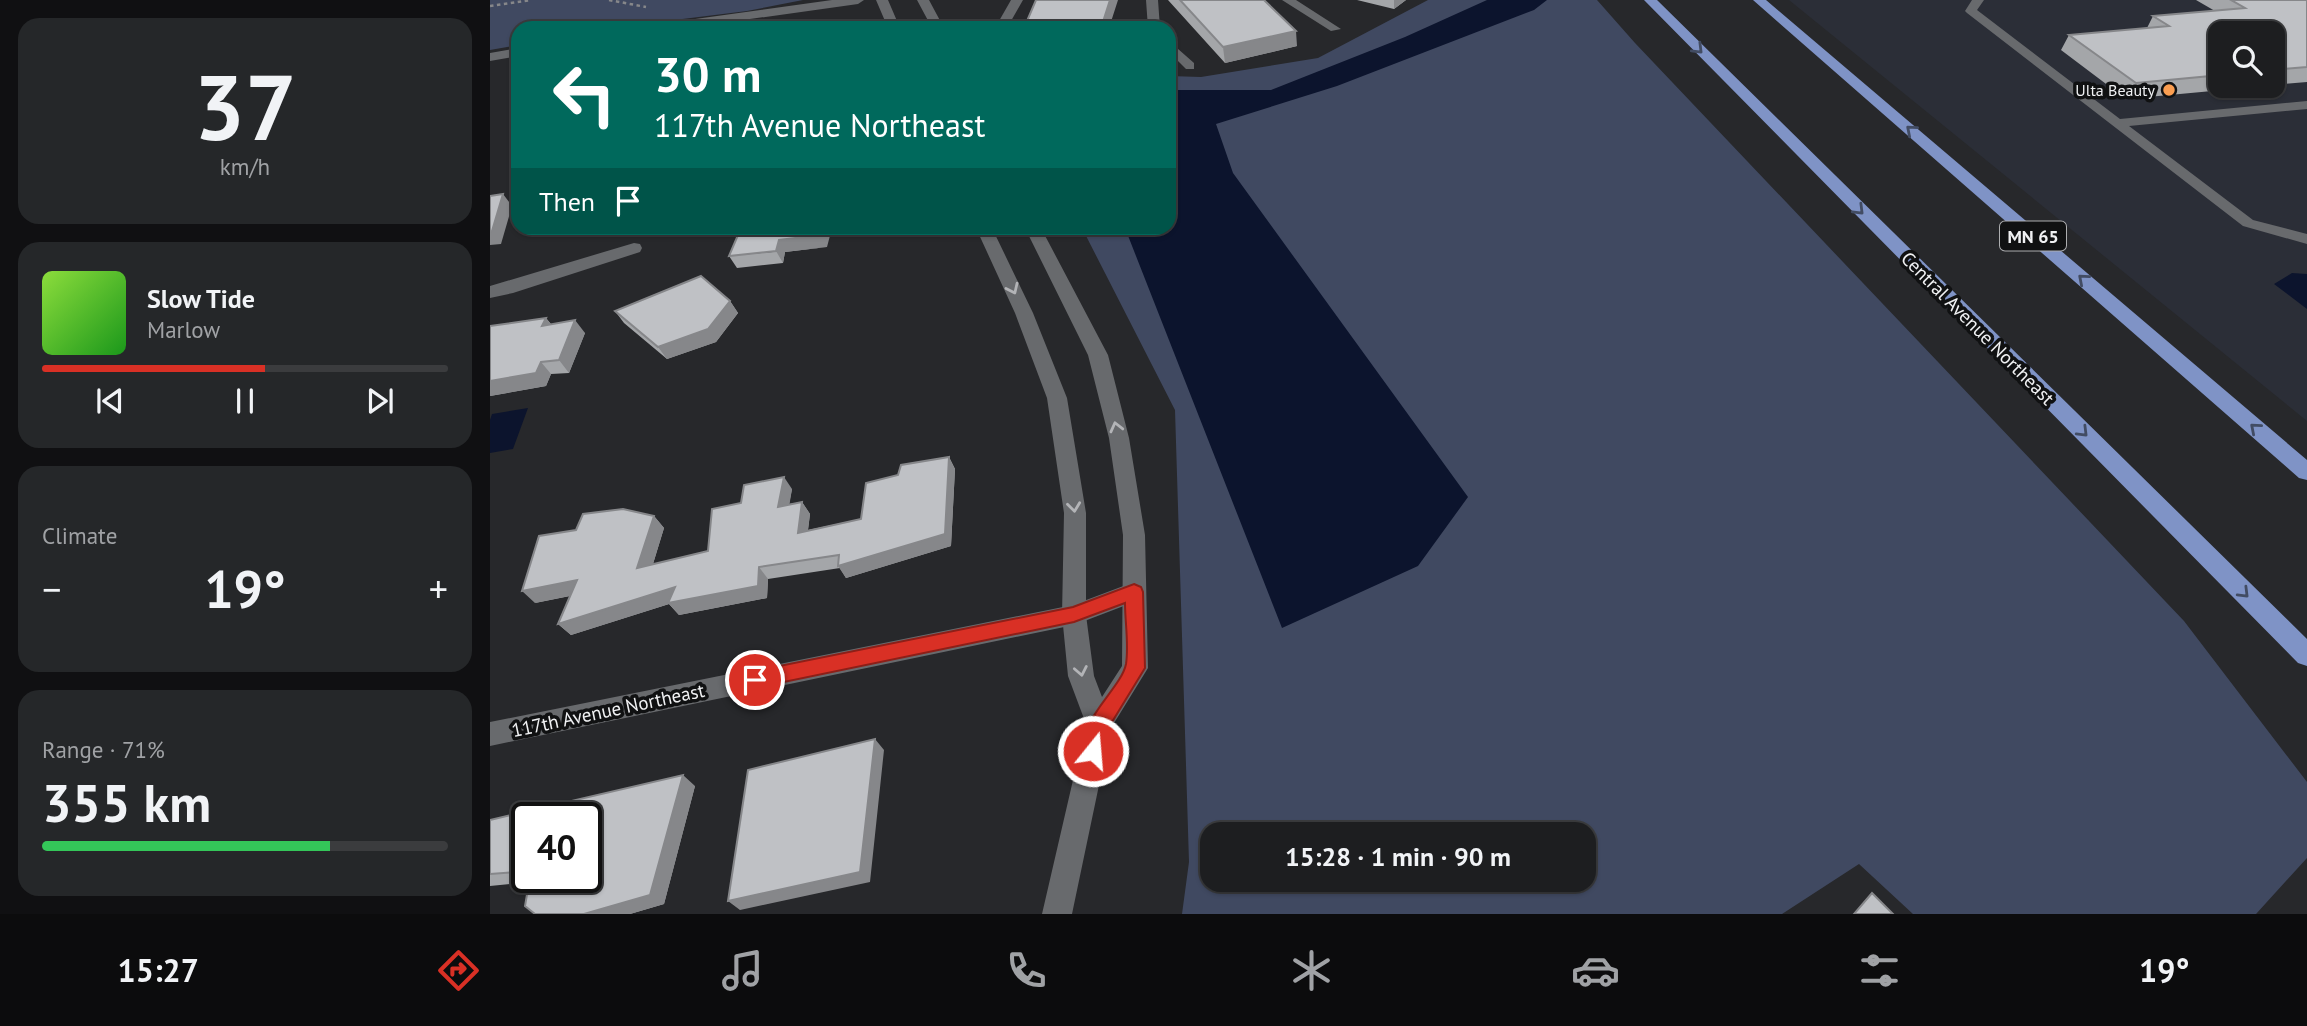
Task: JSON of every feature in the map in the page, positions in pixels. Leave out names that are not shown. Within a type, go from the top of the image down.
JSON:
[{"type":"highway","name":"Central Avenue Northeast","points":[[1650,0],[2307,655]]},
{"type":"highway","name":"MN 65","points":[[1759,0],[2307,472]]},
{"type":"street","points":[[709,21],[858,0]]},
{"type":"street","points":[[882,0],[891,21]]},
{"type":"street","points":[[923,0],[934,21]]},
{"type":"street","points":[[490,57],[511,53]]},
{"type":"street","points":[[987,235],[1024,313],[1056,398],[1075,513],[1074,615],[1081,676],[1099,724]]},
{"type":"street","points":[[1037,235],[1098,355],[1119,438],[1134,535],[1135,668],[1099,724],[1057,914]]},
{"type":"street","points":[[490,292],[634,248]]},
{"type":"street","name":"117th Avenue Northeast","points":[[490,734],[1074,615],[1134,592]]},
{"type":"lane","points":[[1004,21],[1017,0]]},
{"type":"lane","points":[[1152,0],[1154,21]]},
{"type":"lane","points":[[1288,0],[1335,29]]},
{"type":"lane","points":[[1978,0],[1971,11],[2249,223],[2307,239]]},
{"type":"lane","points":[[1176,52],[1190,66]]},
{"type":"lane","points":[[2117,122],[2307,105]]},
{"type":"path","points":[[490,6],[531,0]]},
{"type":"shaded area","points":[[490,0],[803,0],[747,11],[666,21],[511,21],[511,46],[490,50]]},
{"type":"shaded area","points":[[1428,0],[1597,0],[2184,621],[2307,782],[2307,858],[2256,914],[1913,914],[1859,864],[1782,914],[1182,914],[1189,862],[1175,410],[1086,235],[1176,235],[1176,76],[1201,77],[1318,58]]},
{"type":"shaded area","points":[[1487,0],[1547,0],[1534,10],[1337,86],[1216,124],[1233,173],[1468,497],[1418,566],[1282,628],[1128,235],[1176,235],[1176,90],[1271,90],[1405,37]]},
{"type":"shaded area","points":[[1789,0],[2307,0],[2307,421]]},
{"type":"shaded area","points":[[2292,273],[2307,274],[2307,309],[2274,284]]},
{"type":"shaded area","points":[[528,408],[513,449],[490,453],[492,414]]},
{"type":"building","points":[[1036,0],[1110,0],[1103,21],[1027,21]]},
{"type":"building","points":[[1180,0],[1264,0],[1296,31],[1223,47]]},
{"type":"building","points":[[2231,0],[2307,0],[2307,67],[2285,69],[2285,21],[2208,21],[2208,76],[2136,83],[2069,35],[2169,26],[2153,16],[2245,8]]},
{"type":"building","points":[[503,194],[492,231],[490,232],[490,196]]},
{"type":"building","points":[[738,235],[821,235],[779,240],[776,251],[729,256]]},
{"type":"building","points":[[701,276],[730,301],[708,329],[658,347],[615,311]]},
{"type":"building","points":[[546,318],[542,326],[575,320],[559,360],[541,362],[536,373],[490,381],[490,326]]},
{"type":"building","points":[[949,457],[945,534],[838,566],[839,555],[759,567],[758,586],[668,603],[675,587],[558,624],[577,580],[522,591],[539,536],[576,530],[583,514],[623,509],[654,516],[637,568],[708,551],[712,509],[741,503],[744,485],[784,477],[778,507],[802,502],[798,533],[861,519],[866,483],[898,475],[901,465]]},
{"type":"building","points":[[875,739],[860,872],[728,901],[748,770]]},
{"type":"building","points":[[683,775],[650,895],[584,914],[535,914],[525,906],[527,893],[602,893],[602,802],[567,802]]},
{"type":"building","points":[[511,815],[511,872],[490,874],[490,820]]},
{"type":"building","points":[[1872,893],[1893,914],[1854,914]]},
{"type":"place","name":"Ulta Beauty","points":[[2169,90]]},
{"type":"route","points":[[755,680],[1074,615],[1134,592],[1135,668],[1099,724],[1093,751]]}]
